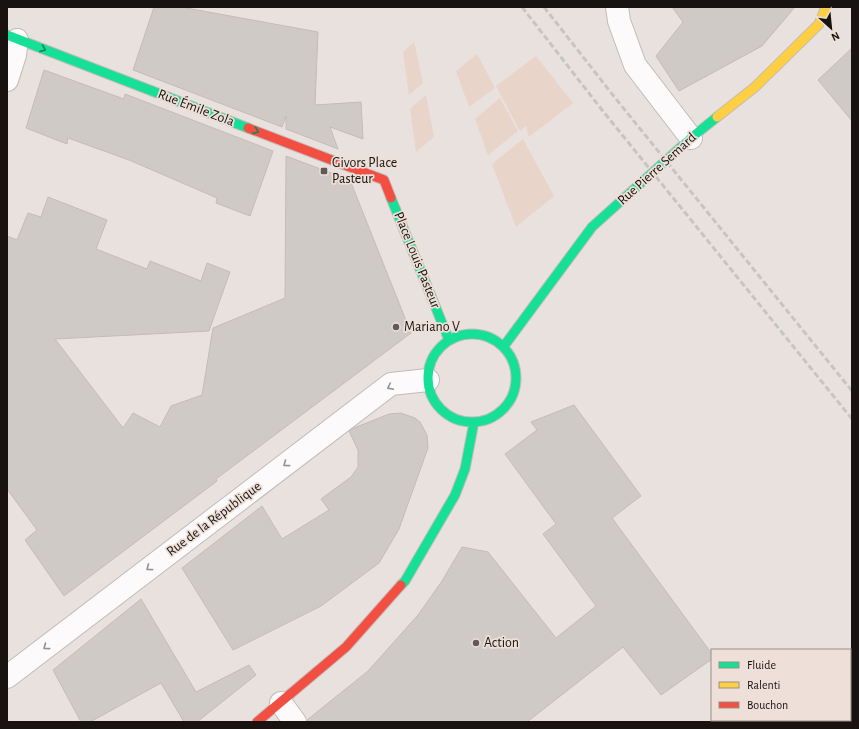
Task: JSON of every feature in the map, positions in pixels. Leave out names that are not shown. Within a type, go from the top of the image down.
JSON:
[{"type":"main road","name":"Rue Pierre Semard","points":[[504,346],[592,227],[691,138],[755,87],[819,24],[826,7]]},
{"type":"main road","name":"Rue Émile Zola","points":[[12,37],[384,180]]},
{"type":"main road","name":"Place Louis Pasteur","points":[[384,180],[449,340]]},
{"type":"main road","points":[[464,334],[479,334],[493,339],[504,346],[514,363],[516,378],[514,394],[506,407],[494,417],[474,422],[462,421],[444,412],[434,401],[428,380],[430,365],[437,350],[449,340],[464,334]]},
{"type":"main road","points":[[258,722],[346,647],[405,581],[466,469],[474,422]]},
{"type":"street","points":[[617,7],[619,21],[635,65],[691,138]]},
{"type":"street","points":[[7,80],[15,55],[12,37]]},
{"type":"street","name":"Rue de la République","points":[[7,677],[391,384],[428,380]]},
{"type":"street","points":[[281,703],[295,722]]},
{"type":"shaded area","points":[[414,42],[423,83],[409,95],[403,52]]},
{"type":"shaded area","points":[[477,54],[495,88],[469,107],[456,71]]},
{"type":"shaded area","points":[[536,56],[573,103],[529,137],[526,126],[520,131],[496,86]]},
{"type":"shaded area","points":[[426,95],[434,137],[416,152],[410,109]]},
{"type":"shaded area","points":[[500,98],[518,131],[488,155],[475,119]]},
{"type":"shaded area","points":[[523,139],[554,196],[516,227],[492,164]]},
{"type":"building","points":[[154,7],[181,7],[318,32],[315,105],[361,102],[363,139],[330,127],[338,149],[286,129],[286,116],[282,127],[133,70]]},
{"type":"building","points":[[672,7],[795,7],[762,46],[679,91],[656,56],[683,22]]},
{"type":"building","points":[[852,48],[852,121],[818,80]]},
{"type":"building","points":[[44,70],[124,99],[125,94],[273,151],[250,216],[216,203],[217,198],[129,160],[68,138],[67,144],[26,128]]},
{"type":"building","points":[[286,156],[350,180],[411,333],[216,479],[217,481],[64,596],[25,540],[37,530],[7,489],[7,236],[17,240],[28,213],[41,217],[48,197],[107,220],[96,249],[147,269],[150,261],[201,281],[207,263],[230,272],[209,331],[55,339],[123,428],[133,413],[160,427],[171,406],[202,395],[213,328],[285,298]]},
{"type":"building","points":[[574,405],[641,496],[612,518],[711,653],[711,660],[661,695],[623,647],[527,722],[307,722],[307,720],[368,671],[418,615],[442,581],[462,547],[488,552],[556,638],[596,606],[543,534],[556,524],[505,454],[537,430],[531,422]]},
{"type":"building","points":[[401,413],[415,418],[420,422],[427,435],[428,448],[399,529],[379,563],[321,606],[233,650],[182,568],[262,506],[282,539],[329,510],[321,499],[351,477],[358,467],[358,450],[349,431],[389,414]]},
{"type":"building","points":[[141,599],[196,692],[249,665],[256,675],[197,722],[184,722],[161,683],[90,722],[81,722],[53,670]]},
{"type":"railway","points":[[522,7],[602,110],[852,419]]},
{"type":"railway","points":[[544,7],[616,99],[852,391]]},
{"type":"traffic: fast","points":[[7,35],[248,128]]},
{"type":"traffic: fast","points":[[504,346],[592,227],[691,138],[717,117]]},
{"type":"traffic: fast","points":[[391,198],[449,340]]},
{"type":"traffic: fast","points":[[472,334],[489,337],[503,347],[513,361],[516,378],[513,395],[503,409],[489,419],[472,422],[455,419],[441,409],[431,395],[428,378],[431,361],[441,347],[455,337],[472,334]]},
{"type":"traffic: fast","points":[[401,585],[405,581],[455,495],[465,469],[474,422]]},
{"type":"traffic: slow","points":[[717,117],[755,87],[819,24],[826,7]]},
{"type":"traffic: jam","points":[[248,128],[384,180],[391,198]]},
{"type":"traffic: jam","points":[[257,722],[346,647],[401,585]]},
{"type":"place","name":"Givors Place Pasteur","points":[[324,171]]},
{"type":"place","name":"Mariano V","points":[[396,327]]},
{"type":"place","name":"Action","points":[[476,643]]}]
